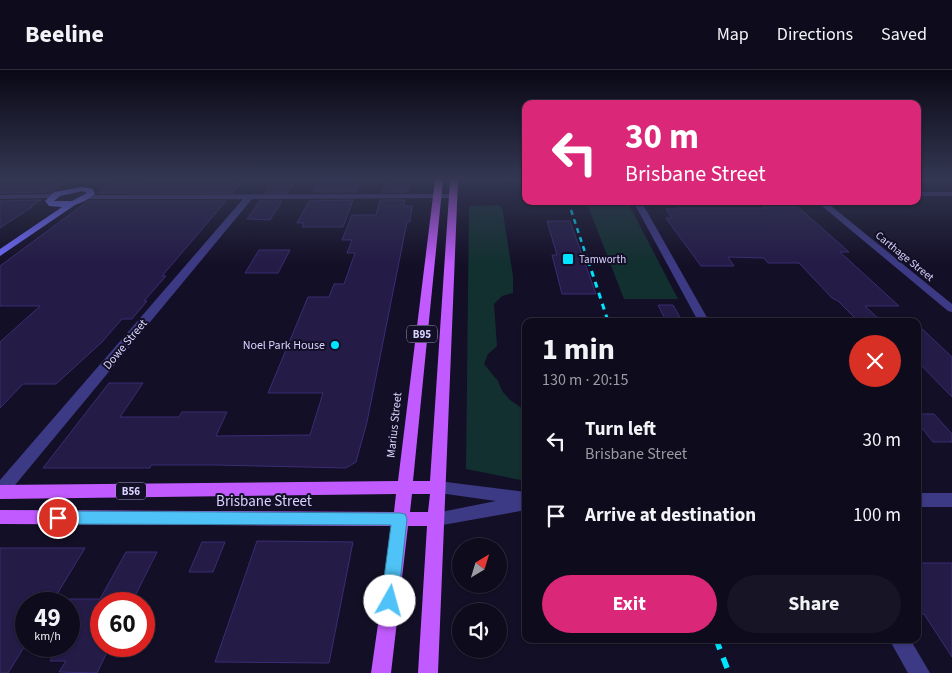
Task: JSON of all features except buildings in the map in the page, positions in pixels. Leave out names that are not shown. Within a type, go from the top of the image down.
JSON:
[{"type":"main road","points":[[0,245],[48,208]]},
{"type":"main road","points":[[0,253],[64,208]]},
{"type":"main road","name":"Marius Street","points":[[381,673],[405,487],[436,208]]},
{"type":"main road","name":"B95","points":[[438,487],[451,208]]},
{"type":"main road","points":[[428,673],[438,487]]},
{"type":"main road","name":"Brisbane Street","points":[[0,492],[438,487]]},
{"type":"main road","name":"Brisbane Street","points":[[0,517],[436,519]]},
{"type":"street","name":"Dowe Street","points":[[0,492],[240,208]]},
{"type":"street","points":[[641,208],[702,318]]},
{"type":"street","name":"Carthage Street","points":[[829,208],[952,309]]},
{"type":"street","name":"Brisbane Street","points":[[438,487],[522,498]]},
{"type":"street","points":[[921,500],[952,500]]},
{"type":"street","name":"Brisbane Street","points":[[436,519],[522,504]]},
{"type":"street","points":[[901,643],[920,673]]},
{"type":"green space","points":[[469,208],[502,208],[513,276],[513,293],[502,296],[494,304],[497,346],[488,354],[484,364],[498,381],[502,391],[510,400],[522,408],[522,480],[466,469]]},
{"type":"green space","points":[[589,208],[631,208],[678,299],[624,299]]},
{"type":"railway","points":[[570,208],[588,261]]},
{"type":"railway","points":[[588,260],[607,318]]},
{"type":"railway","points":[[718,643],[729,673]]},
{"type":"place","name":"Tamworth","points":[[568,259]]},
{"type":"place","name":"Noel Park House","points":[[335,345]]},
{"type":"route","points":[[58,518],[400,519],[390,601]]}]
